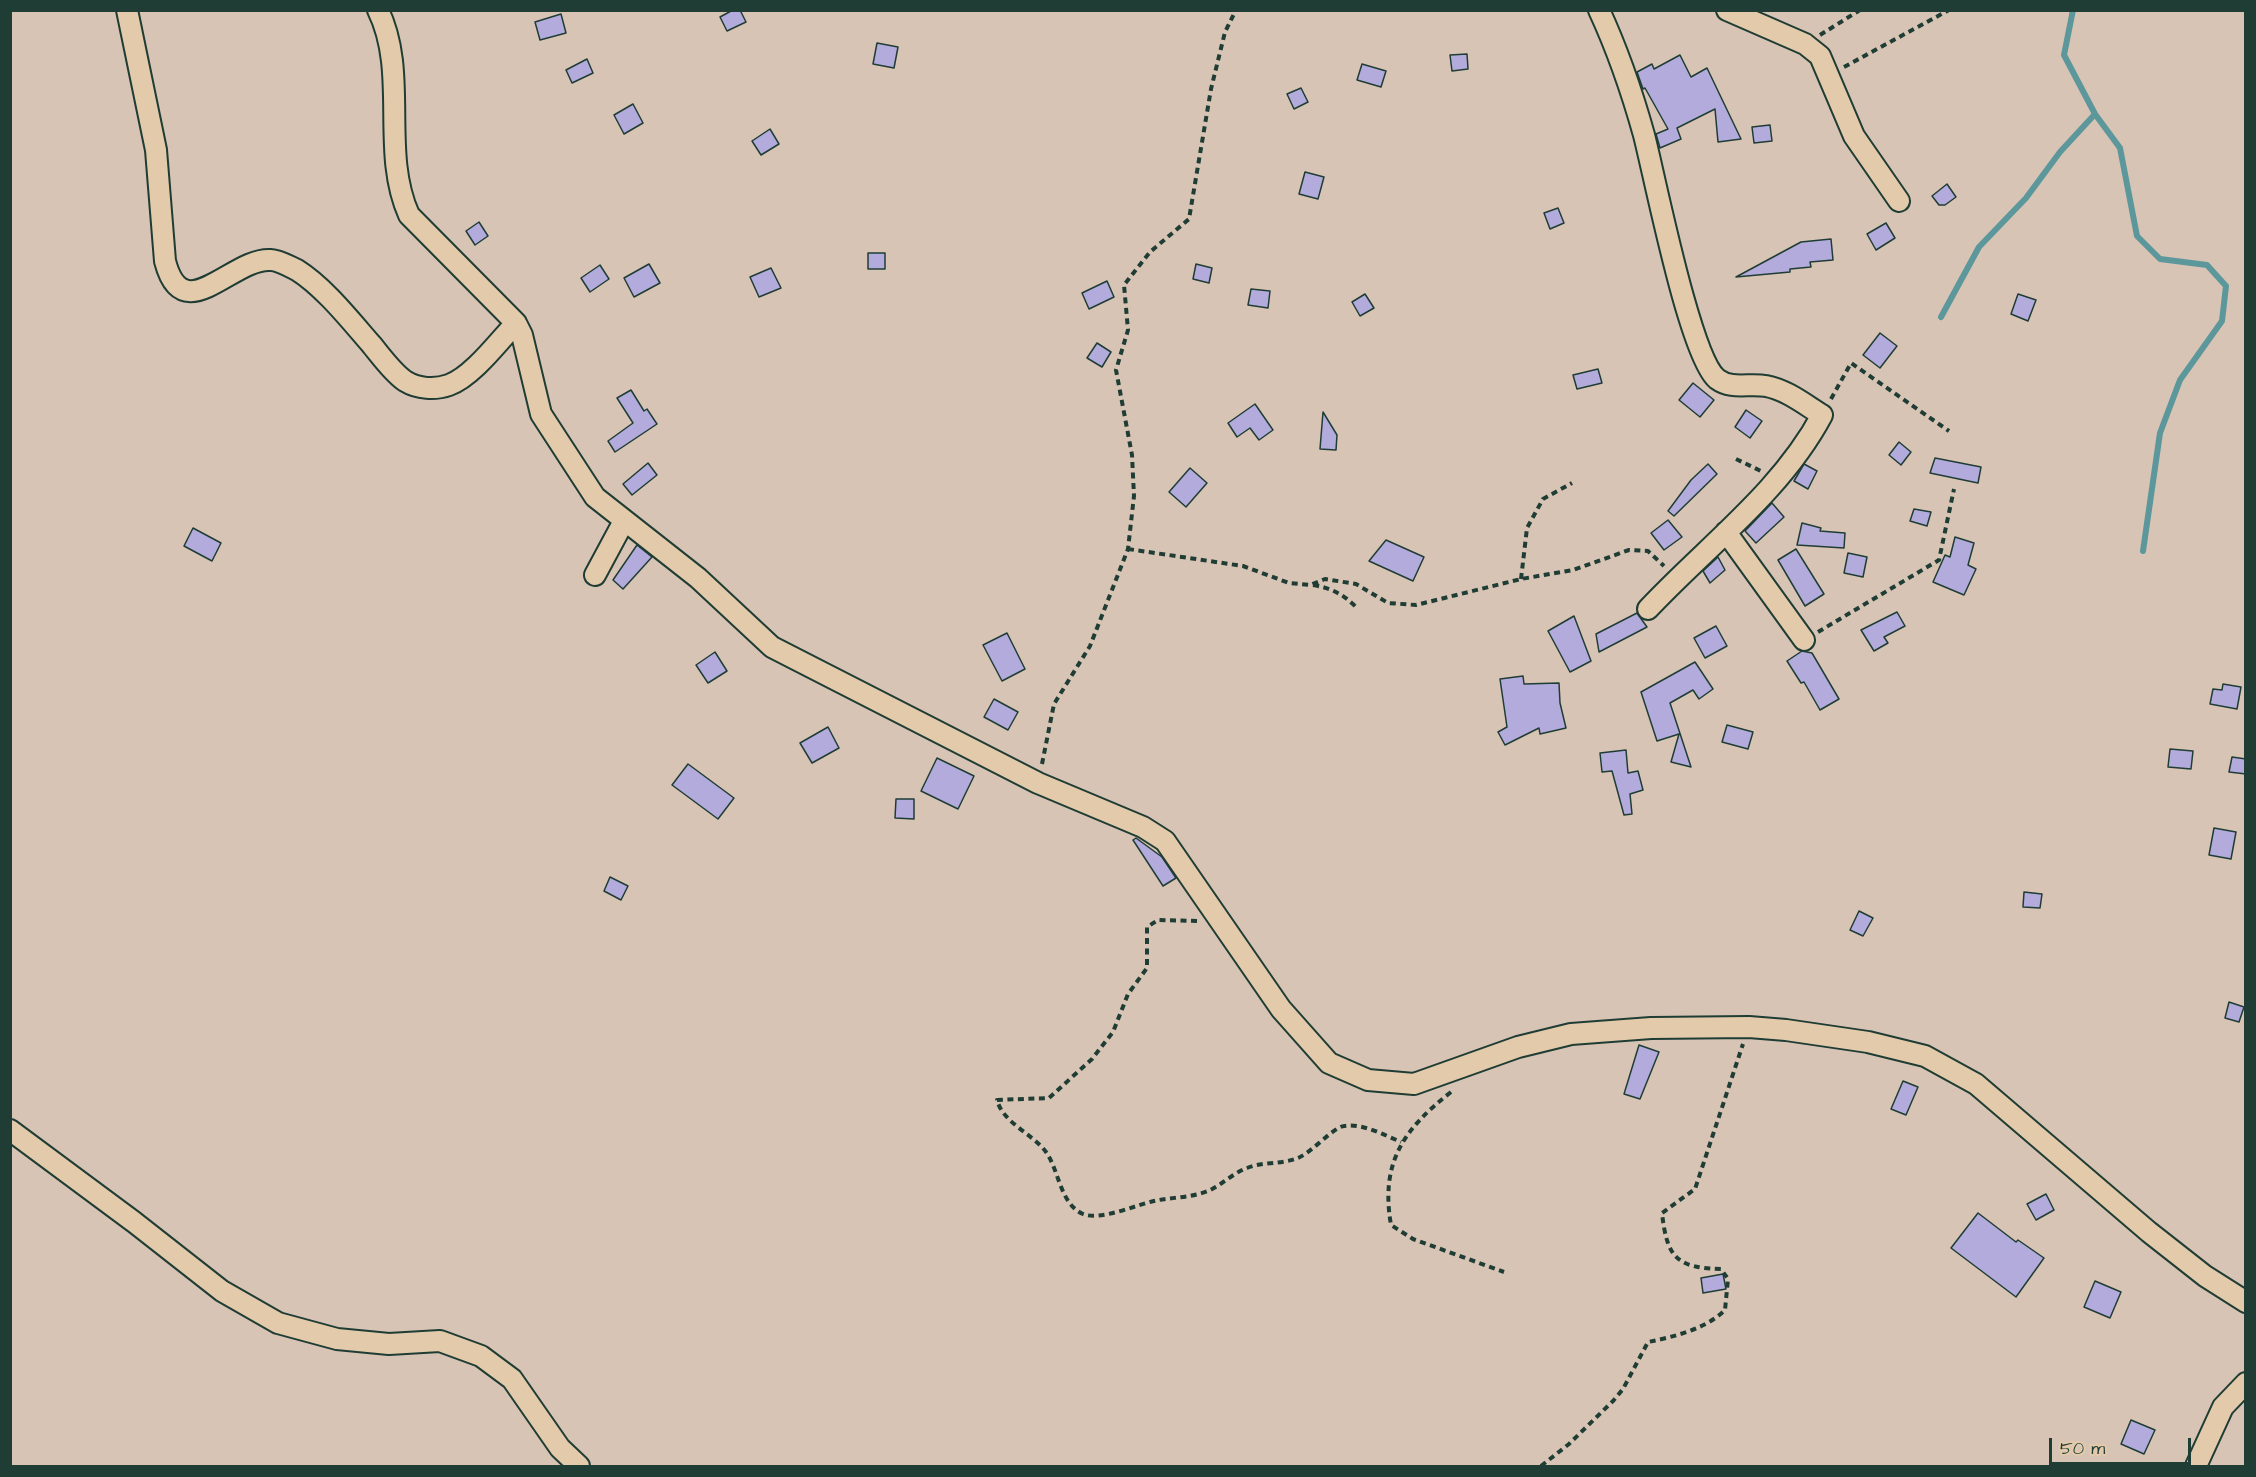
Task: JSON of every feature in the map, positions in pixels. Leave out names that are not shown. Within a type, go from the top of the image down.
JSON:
[{"type":"street","points":[[127,10],[156,150],[165,261],[169,278],[178,287],[193,292],[214,286],[228,274],[250,263],[272,260],[297,270],[346,315],[406,381],[428,389],[450,385],[466,373],[516,323]]},
{"type":"street","points":[[378,10],[391,45],[394,132],[403,203],[409,215],[516,323],[522,335],[541,414],[595,498],[698,578],[772,647],[1038,783],[1143,827],[1165,841],[1281,1009],[1329,1063],[1368,1080],[1414,1084],[1518,1047],[1571,1034],[1651,1028],[1749,1027],[1868,1042],[1925,1056],[1976,1084],[2149,1232],[2205,1276],[2246,1302]]},
{"type":"street","points":[[1599,10],[1621,57],[1643,134],[1690,322],[1708,367],[1715,377],[1728,386],[1765,386],[1784,392],[1822,415],[1808,441],[1778,479],[1676,578],[1648,609]]},
{"type":"street","points":[[1727,10],[1804,44],[1820,56],[1854,136],[1899,201]]},
{"type":"street","points":[[595,575],[624,520]]},
{"type":"street","points":[[1726,531],[1804,640]]},
{"type":"street","points":[[10,1130],[126,1215],[222,1291],[278,1323],[337,1339],[389,1344],[440,1341],[481,1356],[512,1379],[560,1448],[579,1467]]},
{"type":"street","points":[[2196,1467],[2223,1407],[2246,1383]]},
{"type":"path","points":[[1038,783],[1054,704],[1090,646],[1128,549],[1134,496],[1132,454],[1116,370],[1128,330],[1124,285],[1150,252],[1189,219],[1211,89],[1225,32],[1236,10]]},
{"type":"path","points":[[1804,44],[1860,10]]},
{"type":"path","points":[[1830,75],[1949,10]]},
{"type":"path","points":[[1822,415],[1851,363],[1949,431]]},
{"type":"path","points":[[1736,459],[1778,479]]},
{"type":"path","points":[[1521,579],[1527,528],[1543,499],[1572,483]]},
{"type":"path","points":[[1804,640],[1939,560],[1954,489]]},
{"type":"path","points":[[1128,549],[1243,566],[1277,580],[1329,588],[1349,599],[1356,607]]},
{"type":"path","points":[[1310,585],[1325,579],[1356,584],[1388,603],[1416,605],[1521,579],[1573,570],[1629,550],[1648,551],[1676,578]]},
{"type":"path","points":[[1219,921],[1152,921],[1147,927],[1147,968],[1128,994],[1106,1044],[1049,1098],[997,1100],[1007,1116],[1041,1144],[1053,1162],[1059,1183],[1071,1203],[1082,1214],[1092,1215],[1117,1212],[1156,1201],[1179,1200],[1208,1191],[1248,1167],[1297,1158],[1312,1151],[1334,1130],[1343,1126],[1357,1126],[1401,1142]]},
{"type":"path","points":[[1541,1467],[1569,1444],[1613,1401],[1623,1389],[1648,1342],[1687,1332],[1712,1320],[1725,1310],[1728,1279],[1721,1269],[1689,1266],[1672,1255],[1665,1237],[1662,1213],[1695,1189],[1749,1027]]},
{"type":"path","points":[[1459,1086],[1424,1113],[1401,1142],[1390,1173],[1387,1203],[1391,1225],[1413,1239],[1504,1272]]},
{"type":"building","points":[[733,10],[740,10],[746,22],[727,31],[720,17]]},
{"type":"building","points":[[561,14],[566,33],[540,40],[535,22]]},
{"type":"building","points":[[877,43],[898,47],[894,68],[873,64]]},
{"type":"building","points":[[1467,54],[1468,69],[1452,71],[1450,55]]},
{"type":"building","points":[[1680,55],[1691,77],[1707,68],[1741,139],[1718,142],[1715,109],[1677,128],[1681,139],[1660,148],[1656,134],[1668,129],[1645,88],[1643,89],[1637,72],[1652,64],[1654,69]]},
{"type":"building","points":[[587,59],[593,73],[572,83],[566,70]]},
{"type":"building","points":[[1362,64],[1386,71],[1381,87],[1357,80]]},
{"type":"building","points":[[1301,88],[1308,102],[1294,109],[1287,94]]},
{"type":"building","points":[[633,104],[643,123],[624,134],[614,115]]},
{"type":"building","points":[[1770,125],[1772,141],[1754,143],[1752,127]]},
{"type":"building","points":[[770,129],[779,144],[761,155],[752,141]]},
{"type":"building","points":[[1305,172],[1324,177],[1318,199],[1299,194]]},
{"type":"building","points":[[1947,184],[1956,197],[1945,205],[1939,205],[1932,196]]},
{"type":"building","points":[[1558,208],[1564,223],[1550,229],[1544,213]]},
{"type":"building","points":[[479,222],[488,236],[475,245],[466,231]]},
{"type":"building","points":[[1886,223],[1895,238],[1876,250],[1867,234]]},
{"type":"building","points":[[1831,239],[1833,260],[1810,262],[1811,267],[1790,269],[1790,272],[1736,277],[1801,242]]},
{"type":"building","points":[[868,253],[885,253],[885,269],[868,269]]},
{"type":"building","points":[[649,264],[660,283],[634,297],[624,278]]},
{"type":"building","points":[[1196,264],[1212,268],[1209,283],[1193,279]]},
{"type":"building","points":[[600,265],[609,279],[590,292],[581,278]]},
{"type":"building","points":[[771,268],[781,288],[759,297],[750,277]]},
{"type":"building","points":[[1107,281],[1114,297],[1089,309],[1082,293]]},
{"type":"building","points":[[1251,289],[1270,291],[1268,308],[1248,305]]},
{"type":"building","points":[[1365,294],[1374,308],[1360,316],[1352,302]]},
{"type":"building","points":[[2018,294],[2036,300],[2028,321],[2011,314]]},
{"type":"building","points":[[1880,333],[1897,346],[1880,368],[1863,355]]},
{"type":"building","points":[[1097,343],[1111,352],[1102,367],[1087,358]]},
{"type":"building","points":[[1598,369],[1602,383],[1577,389],[1573,375]]},
{"type":"building","points":[[1693,383],[1714,400],[1700,417],[1679,400]]},
{"type":"building","points":[[631,390],[644,411],[647,409],[657,424],[615,452],[608,441],[633,423],[617,398]]},
{"type":"building","points":[[1255,404],[1273,430],[1259,440],[1250,428],[1237,437],[1228,423]]},
{"type":"building","points":[[1746,410],[1762,421],[1750,438],[1735,427]]},
{"type":"building","points":[[1323,412],[1337,435],[1336,450],[1320,449]]},
{"type":"building","points":[[1899,442],[1911,452],[1901,465],[1889,455]]},
{"type":"building","points":[[1935,458],[1981,467],[1978,483],[1930,473]]},
{"type":"building","points":[[648,463],[657,475],[632,495],[623,484]]},
{"type":"building","points":[[1708,464],[1717,474],[1674,516],[1668,511],[1691,480]]},
{"type":"building","points":[[1804,464],[1817,471],[1808,489],[1794,481]]},
{"type":"building","points":[[1190,468],[1207,483],[1186,507],[1169,492]]},
{"type":"building","points":[[1772,503],[1784,517],[1756,543],[1745,531]]},
{"type":"building","points":[[1914,509],[1931,512],[1927,526],[1910,521]]},
{"type":"building","points":[[1668,520],[1682,537],[1664,550],[1651,533]]},
{"type":"building","points":[[1802,523],[1821,528],[1820,531],[1845,533],[1844,548],[1797,545]]},
{"type":"building","points":[[193,528],[221,543],[212,561],[184,546]]},
{"type":"building","points":[[1955,537],[1974,543],[1968,565],[1976,569],[1964,595],[1933,582],[1945,555],[1950,557]]},
{"type":"building","points":[[1386,540],[1424,557],[1413,581],[1369,561]]},
{"type":"building","points":[[637,545],[652,557],[623,589],[613,580]]},
{"type":"building","points":[[1796,549],[1824,594],[1805,606],[1778,560]]},
{"type":"building","points":[[1848,553],[1867,557],[1863,577],[1844,573]]},
{"type":"building","points":[[1718,557],[1725,570],[1710,583],[1703,571]]},
{"type":"building","points":[[1897,612],[1905,626],[1884,637],[1888,643],[1874,651],[1861,630]]},
{"type":"building","points":[[1637,613],[1647,627],[1599,652],[1596,634]]},
{"type":"building","points":[[1574,616],[1591,661],[1570,672],[1548,631]]},
{"type":"building","points":[[1716,626],[1727,646],[1705,658],[1694,638]]},
{"type":"building","points":[[1007,633],[1025,669],[1002,681],[983,645]]},
{"type":"building","points":[[1802,651],[1812,653],[1839,699],[1820,710],[1804,682],[1801,683],[1787,661]]},
{"type":"building","points":[[715,652],[727,671],[708,683],[696,665]]},
{"type":"building","points":[[1695,662],[1713,689],[1699,699],[1693,690],[1670,703],[1691,767],[1671,762],[1679,734],[1657,741],[1641,692]]},
{"type":"building","points":[[1523,676],[1524,684],[1559,683],[1560,703],[1566,728],[1540,734],[1539,728],[1505,745],[1498,732],[1507,727],[1500,679]]},
{"type":"building","points":[[2223,684],[2241,687],[2237,709],[2210,704],[2213,689],[2222,690]]},
{"type":"building","points":[[994,699],[1018,712],[1008,730],[984,717]]},
{"type":"building","points":[[1727,725],[1753,732],[1748,749],[1722,742]]},
{"type":"building","points":[[828,727],[839,748],[812,763],[800,743]]},
{"type":"building","points":[[2170,749],[2193,751],[2191,769],[2168,767]]},
{"type":"building","points":[[1626,750],[1628,773],[1638,771],[1643,790],[1630,794],[1632,814],[1624,815],[1612,771],[1602,772],[1600,753]]},
{"type":"building","points":[[2232,757],[2246,759],[2246,774],[2229,772]]},
{"type":"building","points":[[937,758],[974,776],[958,809],[921,791]]},
{"type":"building","points":[[688,764],[734,798],[718,819],[672,785]]},
{"type":"building","points":[[896,799],[914,799],[914,819],[895,818]]},
{"type":"building","points":[[2214,828],[2236,832],[2231,859],[2209,855]]},
{"type":"building","points":[[1136,838],[1162,857],[1176,878],[1163,886],[1133,840]]},
{"type":"building","points":[[610,877],[628,886],[621,900],[604,891]]},
{"type":"building","points":[[2024,892],[2042,894],[2040,908],[2023,907]]},
{"type":"building","points":[[1859,911],[1873,918],[1863,936],[1850,930]]},
{"type":"building","points":[[2229,1002],[2244,1007],[2239,1022],[2225,1018]]},
{"type":"building","points":[[1639,1045],[1659,1052],[1640,1099],[1624,1094]]},
{"type":"building","points":[[1903,1081],[1918,1087],[1906,1115],[1891,1109]]},
{"type":"building","points":[[2046,1194],[2054,1210],[2036,1220],[2027,1204]]},
{"type":"building","points":[[1978,1213],[2016,1242],[2018,1240],[2044,1258],[2016,1297],[1951,1248]]},
{"type":"building","points":[[1723,1274],[1726,1289],[1703,1293],[1701,1278]]},
{"type":"building","points":[[2095,1281],[2121,1292],[2110,1318],[2084,1307]]},
{"type":"building","points":[[2131,1420],[2155,1430],[2144,1454],[2121,1444]]},
{"type":"waterway","points":[[2073,10],[2064,55],[2095,114],[2120,148],[2137,236],[2160,259],[2207,265],[2226,286],[2222,321],[2180,380],[2160,433],[2143,551]]},
{"type":"waterway","points":[[1941,317],[1979,247],[2026,198],[2060,152],[2095,114]]}]
